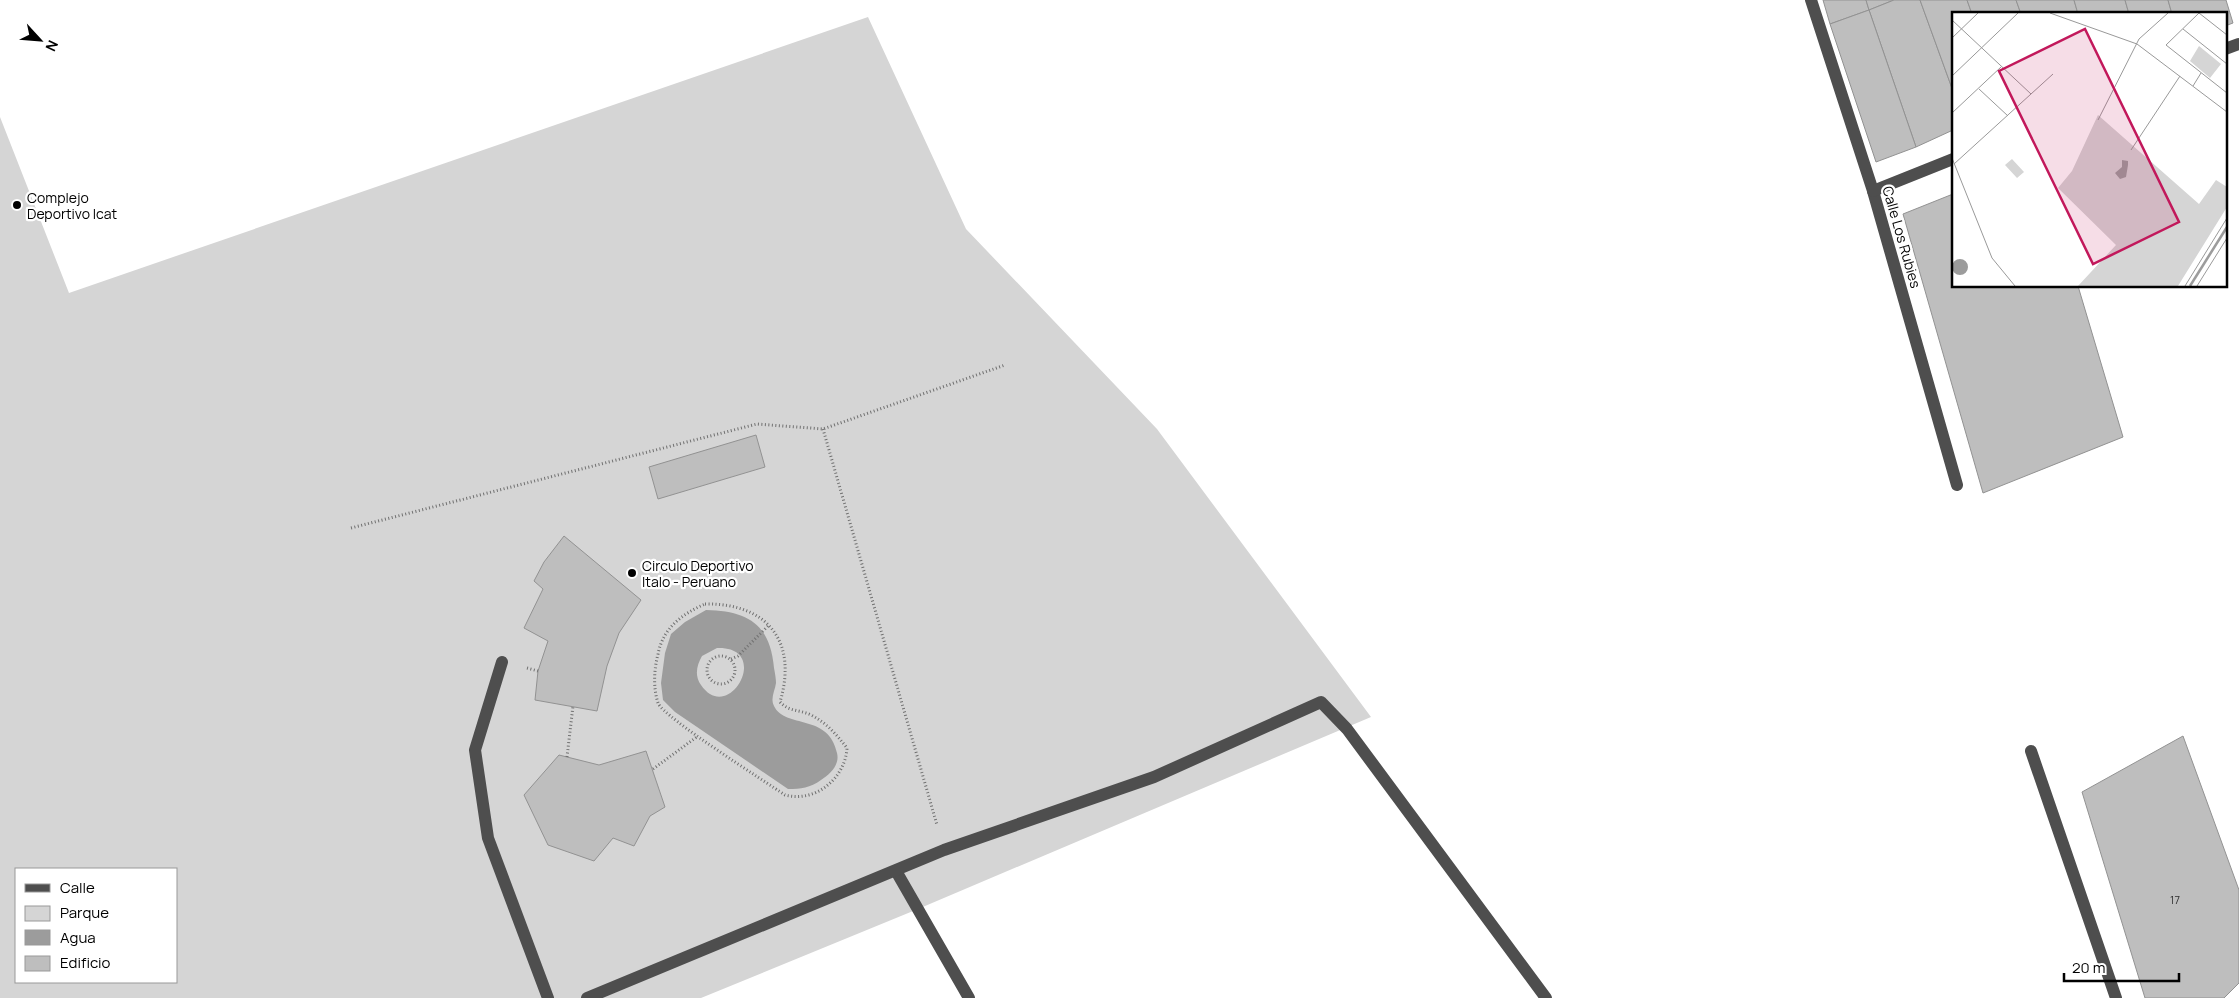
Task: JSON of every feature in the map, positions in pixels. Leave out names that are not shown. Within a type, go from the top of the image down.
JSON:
[{"type":"street","name":"Calle Los Rubies","points":[[1811,0],[1873,191],[1958,485]]},
{"type":"street","points":[[2226,49],[2239,44]]},
{"type":"street","points":[[1873,191],[1952,159]]},
{"type":"street","points":[[502,662],[475,750],[488,838],[548,998]]},
{"type":"street","points":[[588,998],[944,850],[1154,778],[1321,702],[1347,729],[1546,998]]},
{"type":"street","points":[[2031,751],[2116,998]]},
{"type":"street","points":[[896,871],[969,998]]},
{"type":"path","points":[[351,528],[757,424],[824,429],[1005,365]]},
{"type":"path","points":[[824,429],[944,850]]},
{"type":"path","points":[[705,604],[724,604],[749,610],[770,625],[780,640],[786,658],[786,683],[780,702],[784,707],[808,714],[829,725],[847,748],[846,758],[835,780],[820,791],[798,799],[785,795],[698,736],[675,720],[659,705],[654,673],[660,645],[667,629],[688,612],[705,604]]},
{"type":"path","points":[[731,660],[738,656],[770,625]]},
{"type":"path","points":[[723,656],[731,660],[735,668],[731,681],[721,685],[712,682],[708,678],[707,669],[711,660],[723,656]]},
{"type":"path","points":[[567,757],[573,706]]},
{"type":"path","points":[[652,769],[698,736]]},
{"type":"green space","name":"Circulo Deportivo Italo - Peruano","points":[[868,17],[966,229],[1157,429],[1371,717],[918,909],[701,998],[0,998],[0,117],[69,293]]},
{"type":"water","points":[[706,610],[721,611],[745,617],[762,631],[772,653],[776,683],[772,700],[774,706],[787,717],[825,732],[832,740],[838,757],[834,769],[828,775],[809,786],[788,789],[675,712],[663,700],[661,683],[665,653],[671,634],[685,622]],"holes":[[[717,648],[734,651],[742,659],[744,670],[740,681],[733,691],[723,696],[712,695],[699,681],[697,670],[700,659]]]},
{"type":"building","points":[[1823,0],[1866,0],[1869,10],[1830,24]]},
{"type":"building","points":[[1866,0],[1894,0],[1869,10]]},
{"type":"building","points":[[1894,0],[1920,0],[1952,88],[1952,130],[1916,147],[1869,10]]},
{"type":"building","points":[[1920,0],[1967,0],[1971,12],[1952,12],[1952,88]]},
{"type":"building","points":[[1967,0],[2016,0],[2020,12],[1971,12]]},
{"type":"building","points":[[2016,0],[2074,0],[2077,12],[2020,12]]},
{"type":"building","points":[[2074,0],[2125,0],[2128,12],[2077,12]]},
{"type":"building","points":[[2125,0],[2168,0],[2171,12],[2128,12]]},
{"type":"building","points":[[2168,0],[2226,0],[2233,23],[2226,26],[2226,12],[2171,12]]},
{"type":"building","points":[[1869,10],[1916,147],[1876,162],[1830,24]]},
{"type":"building","points":[[1952,194],[1952,288],[2079,288],[2123,437],[1983,493],[1903,214]]},
{"type":"building","points":[[756,435],[765,467],[658,499],[649,467]]},
{"type":"building","points":[[564,536],[641,600],[619,633],[607,666],[597,711],[535,700],[538,671],[548,641],[524,628],[543,589],[534,581],[544,562]]},
{"type":"building","points":[[2183,736],[2239,890],[2239,983],[2224,998],[2145,998],[2082,792]]},
{"type":"building","points":[[646,751],[665,807],[650,816],[634,846],[613,838],[594,861],[548,845],[524,795],[559,755],[599,765]]},
{"type":"place","name":"Complejo Deportivo Icat","points":[[17,205]]},
{"type":"place","name":"Circulo Deportivo Italo - Peruano","points":[[632,573]]}]
